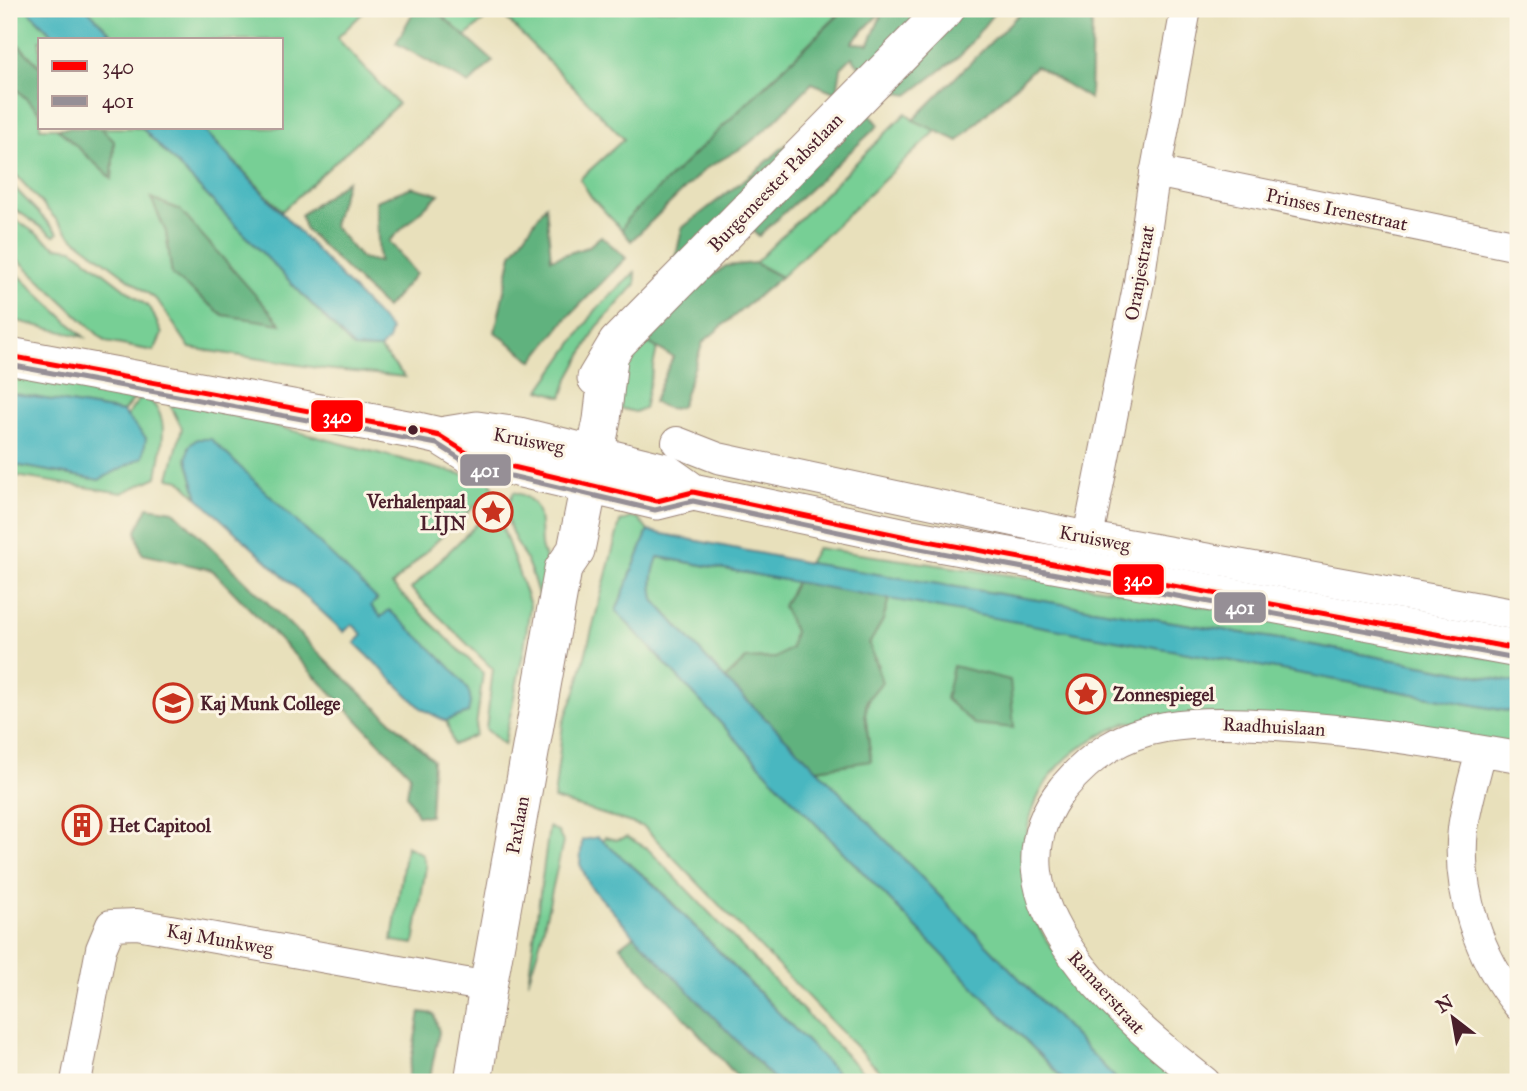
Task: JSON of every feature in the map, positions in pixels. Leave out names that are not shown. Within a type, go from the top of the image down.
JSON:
[{"type":"street","name":"Burgemeester Pabstlaan","points":[[581,466],[602,420],[609,359],[617,343],[946,9]]},
{"type":"street","name":"Oranjestraat","points":[[1088,537],[1139,282],[1155,172],[1185,9]]},
{"type":"street","name":"Prinses Irenestraat","points":[[1155,172],[1518,246]]},
{"type":"street","name":"Kruisweg","points":[[9,356],[440,436],[475,458],[581,466],[657,501],[693,492],[911,538],[1518,649]]},
{"type":"street","name":"Kruisweg","points":[[677,442],[718,458],[1088,537],[1518,615]]},
{"type":"street","name":"Paxlaan","points":[[473,1082],[563,569],[556,547],[581,466]]},
{"type":"street","name":"Raadhuislaan","points":[[1054,800],[1079,769],[1104,749],[1133,734],[1166,726],[1215,723],[1303,726],[1374,734],[1518,757]]},
{"type":"street","points":[[1481,751],[1463,828],[1461,861],[1466,897],[1479,938],[1518,1005]]},
{"type":"street","name":"Ramaerstraat","points":[[1054,800],[1042,823],[1036,848],[1037,879],[1047,910],[1062,940],[1107,996],[1149,1037],[1205,1082]]},
{"type":"street","name":"Kaj Munkweg","points":[[76,1082],[101,949],[111,925],[137,924],[488,986]]},
{"type":"green space","points":[[9,9],[27,9],[55,38],[38,38],[38,65],[9,35]]},
{"type":"green space","points":[[87,9],[367,9],[337,38],[398,104],[282,211],[204,130],[284,130],[284,38],[115,38]]},
{"type":"green space","points":[[415,9],[434,9],[493,61],[469,84],[396,43]]},
{"type":"green space","points":[[417,9],[496,9],[453,48]]},
{"type":"green space","points":[[497,9],[830,9],[837,16],[627,219],[622,230],[591,197],[580,179],[624,139]]},
{"type":"green space","points":[[845,9],[884,9],[997,9],[961,55],[908,95],[876,88],[852,57],[841,68],[837,93],[812,83],[747,145],[705,169],[631,241],[622,230],[627,219]],"holes":[[[884,9],[869,44],[852,42]]]},
{"type":"green space","points":[[1024,9],[1098,9],[1092,23],[1090,99],[1036,66],[958,141],[913,120]]},
{"type":"green space","points":[[9,35],[38,65],[38,110],[9,82]]},
{"type":"green space","points":[[9,82],[38,110],[38,130],[59,130],[112,179],[114,141],[103,130],[144,130],[354,348],[380,349],[405,377],[324,369],[190,348],[158,301],[71,236],[9,167]],"holes":[[[152,199],[180,210],[172,275],[166,232]]]},
{"type":"green space","points":[[844,93],[863,106],[879,125],[759,236],[751,229],[674,266],[682,228],[762,166]]},
{"type":"green space","points":[[906,113],[913,120],[937,130],[781,277],[755,263]]},
{"type":"green space","points":[[59,130],[103,130],[114,141],[112,179]]},
{"type":"green space","points":[[347,181],[333,225],[361,258],[379,262],[376,201],[412,187],[439,194],[389,241],[416,274],[386,308],[305,229],[301,215]]},
{"type":"green space","points":[[9,182],[58,233],[54,236],[9,205]]},
{"type":"green space","points":[[151,198],[180,210],[281,324],[223,315],[172,275],[166,232]]},
{"type":"green space","points":[[546,205],[551,259],[588,247],[601,236],[626,258],[567,318],[533,361],[495,332],[512,254]]},
{"type":"green space","points":[[9,215],[56,247],[73,249],[151,309],[162,334],[154,351],[106,342],[9,251]]},
{"type":"green space","points":[[755,263],[781,277],[703,342],[681,406],[663,407],[653,402],[673,357],[640,338],[706,280],[726,266]]},
{"type":"green space","points":[[9,266],[84,337],[9,319]]},
{"type":"green space","points":[[635,272],[636,284],[597,327],[568,380],[562,397],[540,390],[596,310]]},
{"type":"green space","points":[[640,338],[657,348],[644,409],[635,412],[610,406],[615,382]]},
{"type":"green space","points":[[9,369],[139,393],[123,412],[9,393]]},
{"type":"green space","points":[[142,396],[152,403],[162,421],[157,477],[122,493],[9,475],[9,464],[99,480],[146,438],[126,417]]},
{"type":"green space","points":[[172,399],[490,480],[494,490],[456,522],[392,585],[483,673],[475,735],[453,745],[445,721],[468,713],[389,611],[382,618],[370,606],[377,600],[187,459],[198,498],[180,480],[169,478],[182,428],[168,401]]},
{"type":"green space","points":[[514,492],[531,500],[536,506],[544,557],[554,576],[540,601],[530,569],[510,529],[508,511]]},
{"type":"green space","points":[[495,506],[530,605],[524,649],[504,745],[486,729],[493,669],[411,589]]},
{"type":"green space","points":[[148,507],[174,511],[332,666],[433,760],[430,816],[417,815],[407,795],[410,774],[212,570],[142,554],[136,531]]},
{"type":"green space","points":[[638,518],[648,531],[616,611],[787,794],[1066,1082],[890,1082],[644,827],[554,799],[563,723],[576,691],[620,522]]},
{"type":"green space","points":[[817,548],[1108,589],[1518,663],[1518,683],[1291,641],[808,563]]},
{"type":"green space","points":[[658,557],[796,582],[789,607],[794,631],[791,648],[776,658],[746,659],[725,679],[654,600],[653,578]]},
{"type":"green space","points":[[796,582],[889,598],[883,620],[869,644],[882,682],[867,700],[865,714],[871,761],[817,769],[725,679],[746,659],[776,658],[791,648],[794,631],[783,606]]},
{"type":"green space","points":[[889,598],[1518,713],[1518,746],[1128,722],[1068,757],[1047,782],[1036,802],[1029,824],[1025,870],[1034,915],[1049,944],[1092,998],[1150,1056],[1182,1082],[1119,1082],[817,769],[871,760],[865,714],[878,665],[869,644],[883,620]]},
{"type":"green space","points":[[953,666],[1010,680],[1014,728],[974,724],[946,699]]},
{"type":"green space","points":[[549,827],[558,832],[563,842],[541,939],[528,982]]},
{"type":"green space","points":[[605,837],[616,840],[627,837],[647,848],[872,1082],[846,1082],[654,884],[603,842]]},
{"type":"green space","points":[[406,846],[422,854],[426,866],[414,944],[392,941]]},
{"type":"green space","points":[[634,935],[777,1082],[742,1082],[620,946]]},
{"type":"green space","points":[[420,1012],[434,1014],[439,1032],[429,1082],[407,1082]]},
{"type":"water","points":[[27,9],[87,9],[115,38],[56,38]]},
{"type":"water","points":[[144,130],[204,130],[391,330],[388,341],[380,349],[354,348]]},
{"type":"water","points":[[9,393],[123,412],[146,438],[143,457],[99,480],[9,464]]},
{"type":"water","points":[[197,439],[211,439],[377,599],[371,606],[381,617],[389,610],[447,664],[470,696],[468,713],[445,721],[422,709],[355,643],[363,635],[352,624],[344,632],[198,498],[187,458],[189,446]]},
{"type":"water","points":[[648,531],[808,563],[1291,641],[1518,683],[1518,713],[658,557],[653,578],[654,600],[725,679],[817,769],[1119,1082],[1066,1082],[787,794],[616,611]]},
{"type":"water","points":[[598,837],[653,884],[846,1082],[777,1082],[590,886],[580,864],[582,840]]},
{"type":"transit line","name":"340","points":[[9,356],[418,431],[440,436],[475,458],[657,501],[693,492],[911,538],[1518,649]]},
{"type":"transit line","name":"401","points":[[9,365],[437,444],[473,467],[655,510],[693,501],[909,547],[1516,658]]},
{"type":"place","name":"Verhalenpaal LIJN","points":[[493,512]]},
{"type":"place","name":"Zonnespiegel","points":[[1086,694]]},
{"type":"place","name":"Kaj Munk College","points":[[173,703]]},
{"type":"place","name":"Het Capitool","points":[[82,825]]}]
